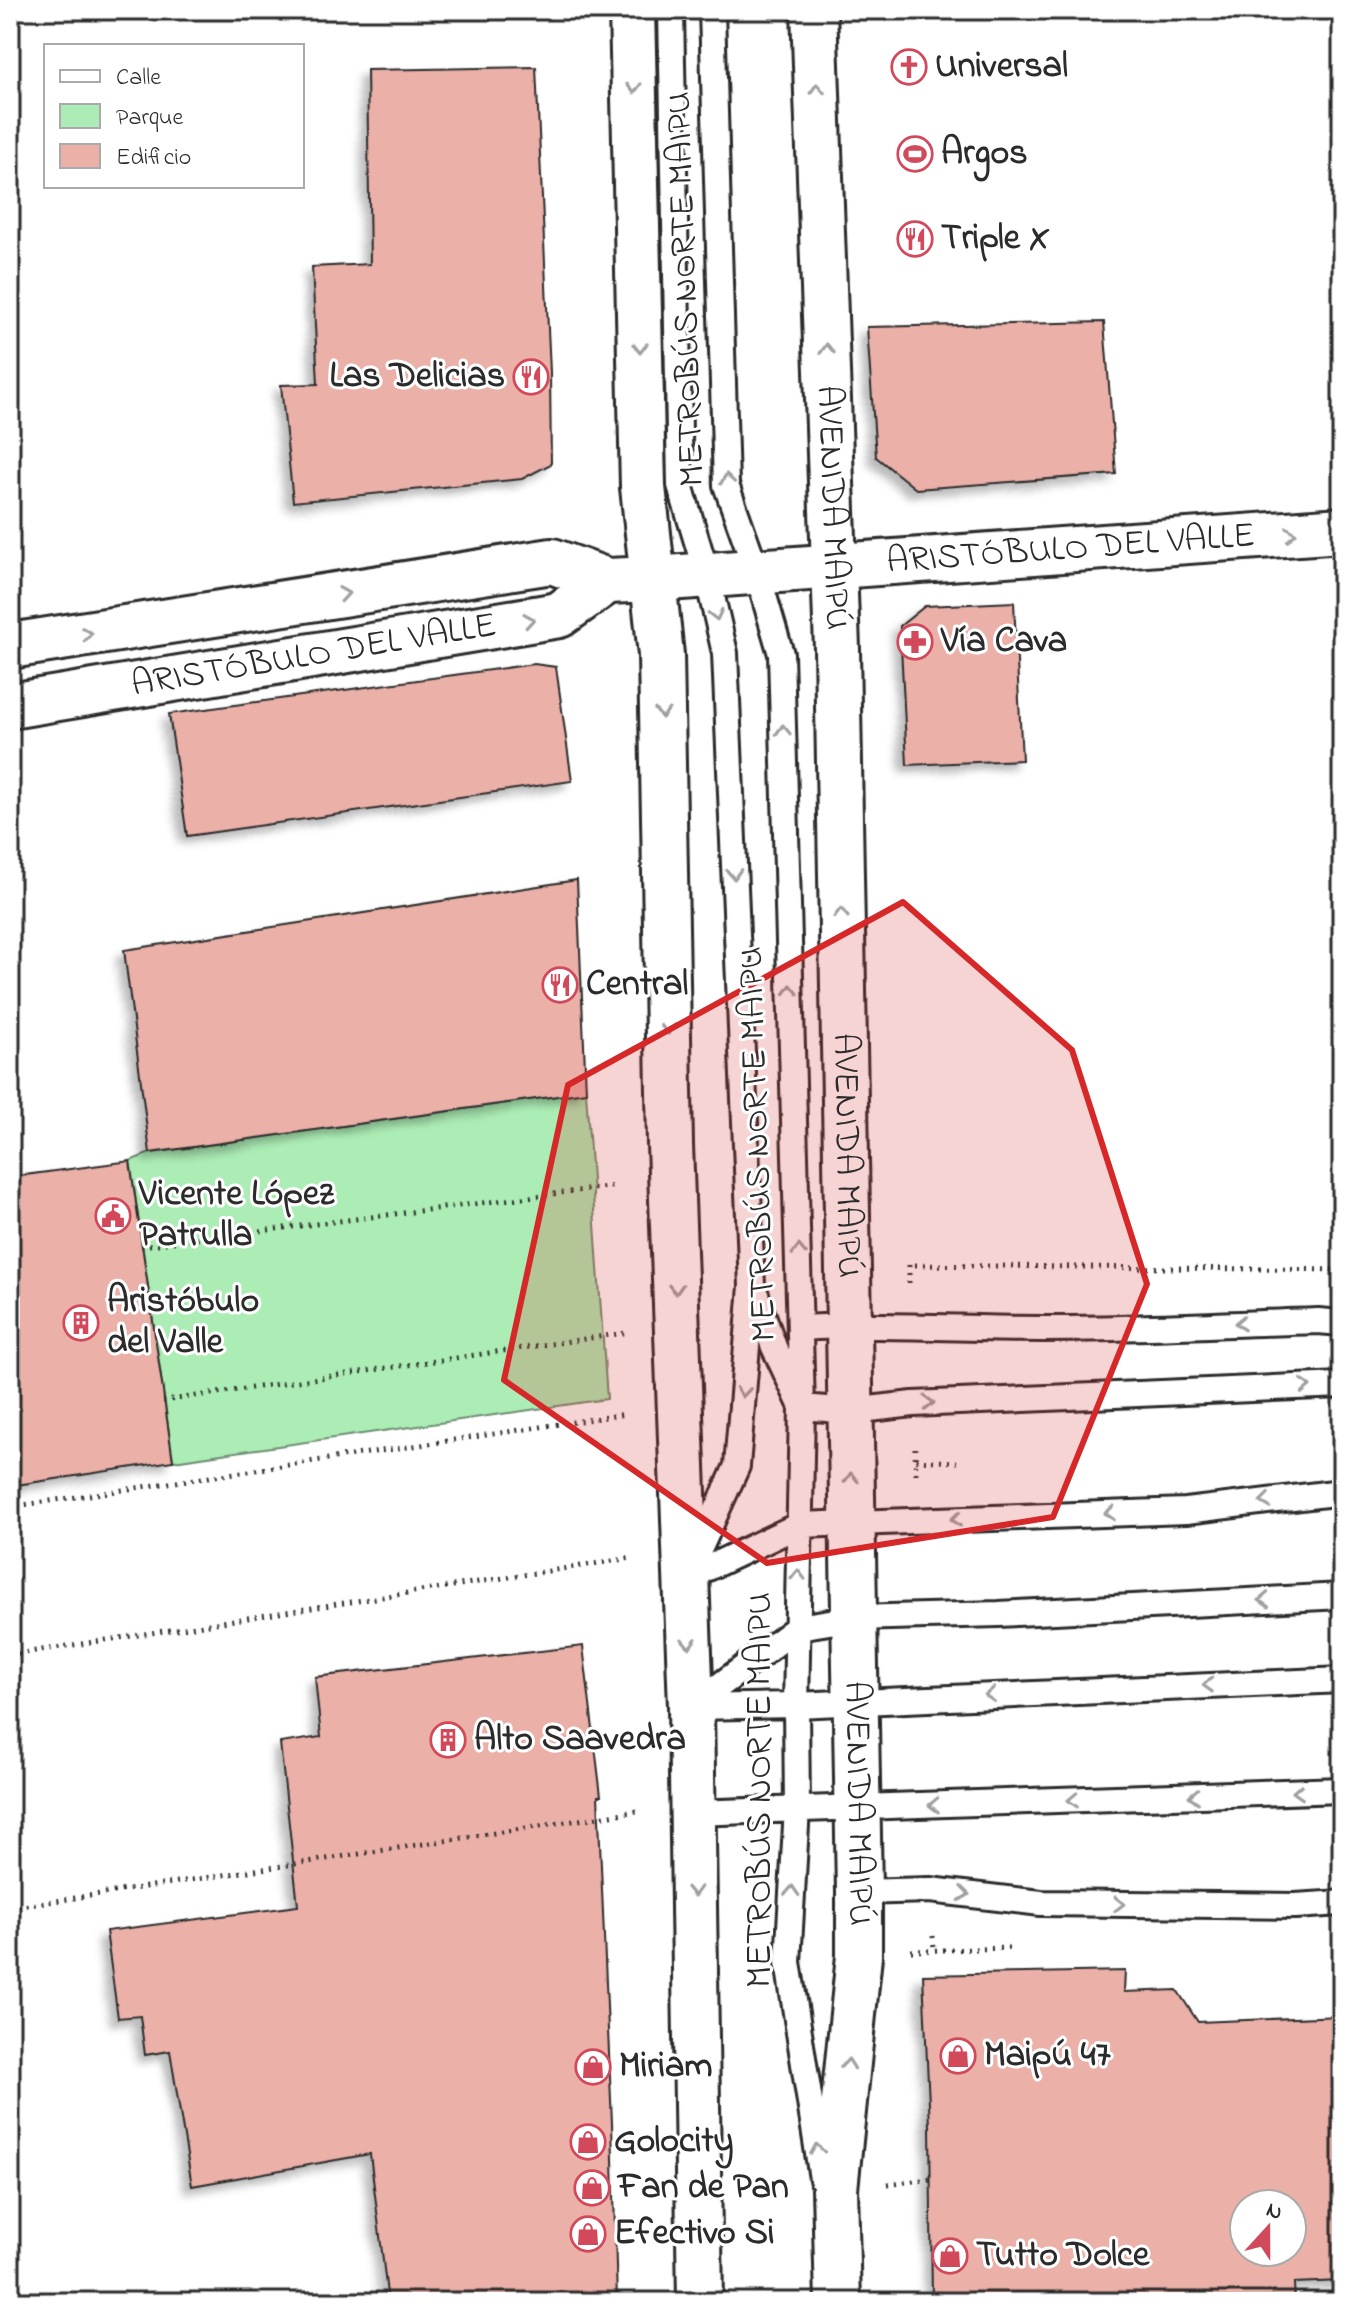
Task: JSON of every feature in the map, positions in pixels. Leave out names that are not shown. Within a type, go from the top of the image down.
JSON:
[{"type":"main road","points":[[632,10],[643,487],[661,655],[678,1406],[691,1707],[700,2302]]},
{"type":"main road","name":"AVENIDA MAIPÚ","points":[[814,10],[834,567],[859,1892],[859,1956],[835,2189],[838,2292]]},
{"type":"main road","name":"ARISTÓBULO DEL VALLE","points":[[10,646],[552,561],[607,581],[1342,530]]},
{"type":"main road","name":"ARISTÓBULO DEL VALLE","points":[[10,706],[559,615],[607,581]]},
{"type":"lane","name":"METROBÚS NORTE MAIPU","points":[[671,10],[680,485],[707,575],[725,653],[752,1286],[737,1466],[685,1564]]},
{"type":"lane","name":"METROBÚS NORTE MAIPU","points":[[712,10],[726,485],[757,572],[781,654],[802,1407],[797,1808],[788,1962],[838,2292]]},
{"type":"lane","points":[[752,1286],[774,1347],[802,1407],[852,1411],[913,1404],[1342,1385]]},
{"type":"lane","points":[[801,1328],[848,1325],[1056,1329],[1318,1321],[1342,1323]]},
{"type":"lane","points":[[685,1564],[799,1525],[1186,1511],[1342,1492]]},
{"type":"lane","points":[[691,1707],[798,1627],[854,1618],[999,1614],[1342,1596]]},
{"type":"lane","points":[[691,1707],[1342,1680]]},
{"type":"lane","points":[[692,1807],[858,1807],[1342,1790]]},
{"type":"lane","points":[[859,1892],[930,1890],[1041,1903],[1295,1906],[1342,1903]]},
{"type":"path","points":[[141,1246],[672,1179]]},
{"type":"path","points":[[909,1265],[1342,1270]]},
{"type":"path","points":[[163,1401],[677,1325]]},
{"type":"path","points":[[10,1507],[678,1406]]},
{"type":"path","points":[[916,1460],[957,1462]]},
{"type":"path","points":[[10,1655],[685,1564]]},
{"type":"path","points":[[10,1908],[692,1807]]},
{"type":"highlighted area","points":[[903,902],[1072,1050],[1147,1284],[1053,1517],[767,1563],[504,1380],[568,1085]]},
{"type":"green space","points":[[586,1092],[607,1399],[173,1461],[130,1161],[150,1153]]},
{"type":"building","points":[[536,67],[550,372],[551,464],[522,479],[293,502],[281,385],[318,384],[312,267],[370,264],[367,70]]},
{"type":"building","points":[[1104,322],[1116,474],[916,489],[876,457],[867,327]]},
{"type":"building","points":[[1014,602],[1022,760],[907,765],[900,626],[925,606]]},
{"type":"building","points":[[534,664],[556,667],[572,781],[187,836],[169,714]]},
{"type":"building","points":[[577,880],[586,1092],[150,1153],[124,950]]},
{"type":"building","name":"Aristóbulo del Valle","points":[[130,1161],[173,1461],[10,1486],[10,1177]]},
{"type":"building","points":[[583,1646],[601,1796],[598,1796],[617,2302],[388,2302],[370,2154],[192,2186],[170,2051],[145,2055],[140,2016],[118,2018],[106,1931],[298,1906],[280,1743],[321,1737],[315,1677]]},
{"type":"building","points":[[1125,1971],[1124,1992],[1177,1990],[1198,2022],[1342,2016],[1342,2281],[1294,2283],[1295,2302],[932,2302],[930,2126],[923,1975]]},
{"type":"place","name":"Universal","points":[[909,67]]},
{"type":"place","name":"Argos","points":[[915,154]]},
{"type":"place","name":"Triple X","points":[[915,239]]},
{"type":"place","name":"Las Delicias","points":[[531,377]]},
{"type":"place","name":"Vía Cava","points":[[915,642]]},
{"type":"place","name":"Central","points":[[560,985]]},
{"type":"place","name":"Vicente López Patrulla","points":[[113,1216]]},
{"type":"place","name":"Aristóbulo del Valle","points":[[81,1323]]},
{"type":"place","name":"Alto Saavedra","points":[[448,1740]]},
{"type":"place","name":"Maipú 47","points":[[958,2056]]},
{"type":"place","name":"Miriam","points":[[593,2067]]},
{"type":"place","name":"Golocity","points":[[588,2142]]},
{"type":"place","name":"Fan de Pan","points":[[592,2188]]},
{"type":"place","name":"Efectivo Si","points":[[588,2234]]},
{"type":"place","name":"Tutto Dolce","points":[[950,2256]]}]
